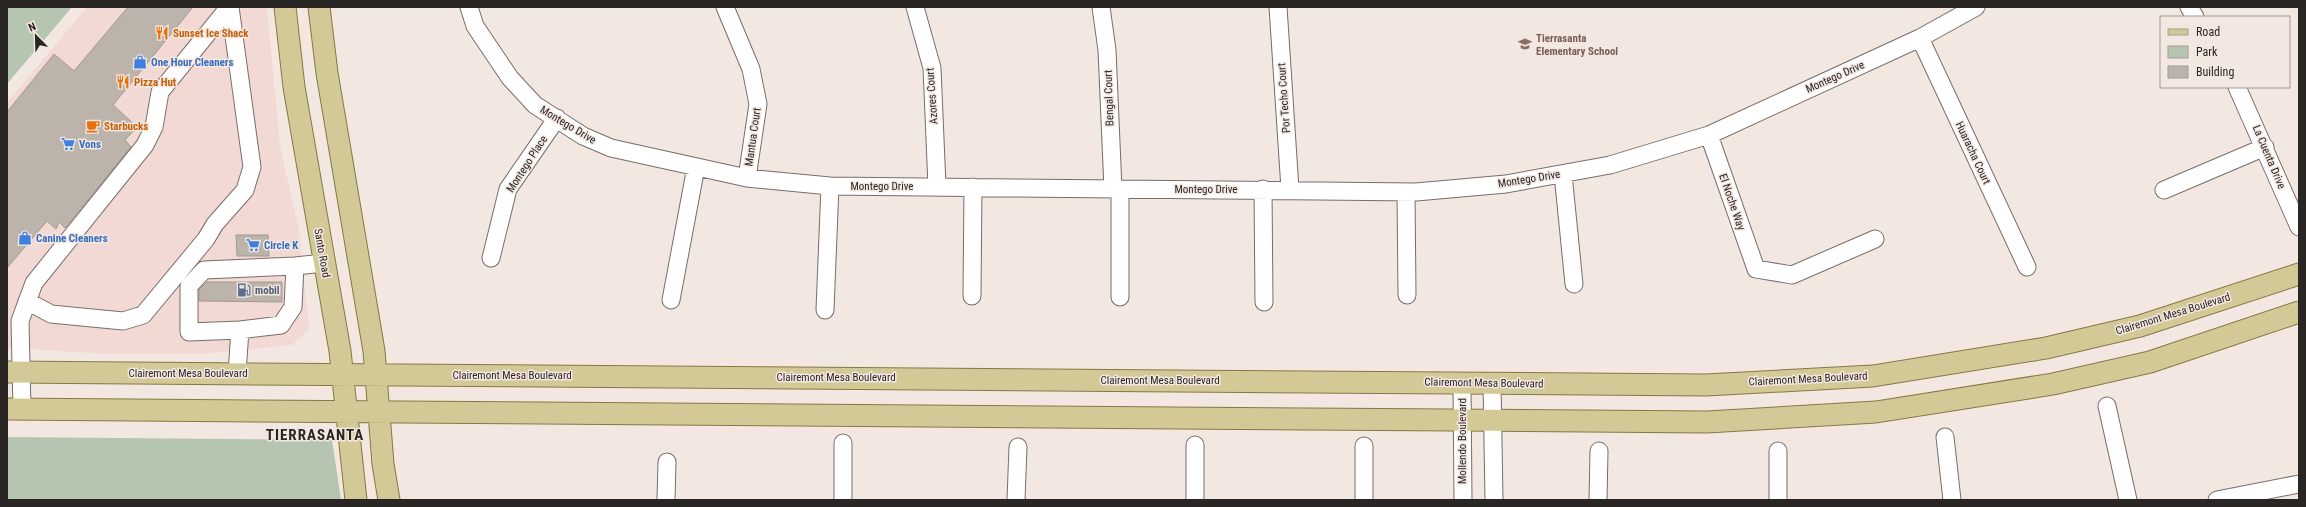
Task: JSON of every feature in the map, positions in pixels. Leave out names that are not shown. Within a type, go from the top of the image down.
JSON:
[{"type":"main road","name":"Santo Road","points":[[285,7],[294,87],[340,350],[356,500]]},
{"type":"main road","points":[[319,7],[327,73],[374,351],[383,464],[389,500]]},
{"type":"main road","name":"Clairemont Mesa Boulevard","points":[[14,372],[1492,382],[1706,385],[1873,376],[2046,348],[2140,326],[2299,274]]},
{"type":"main road","points":[[15,409],[346,412],[526,411],[1462,422],[1707,422],[1876,412],[2053,384],[2150,362],[2299,312]]},
{"type":"street","points":[[27,302],[51,314],[123,321],[143,315],[206,239],[215,224],[245,190],[252,167],[230,7]]},
{"type":"street","points":[[15,409],[14,320],[27,302],[34,283],[145,145],[154,127],[160,92],[230,7]]},
{"type":"street","name":"Montego Drive","points":[[469,7],[475,26],[510,78],[535,105],[583,136],[610,148],[747,178],[830,186],[1290,189],[1406,192],[1506,184],[1610,165],[1709,135],[1920,38],[1976,7]]},
{"type":"street","name":"Mantua Court","points":[[725,7],[752,69],[758,104],[747,178]]},
{"type":"street","name":"Azores Court","points":[[915,7],[932,68],[937,186]]},
{"type":"street","name":"Bengal Court","points":[[1101,7],[1107,50],[1116,189],[1120,297]]},
{"type":"street","name":"Por Techo Court","points":[[1278,7],[1290,189]]},
{"type":"street","points":[[2189,7],[2194,16]]},
{"type":"street","name":"Huaracha Court","points":[[1920,38],[2027,267]]},
{"type":"street","name":"La Cuenta Drive","points":[[2237,88],[2265,147],[2299,227]]},
{"type":"street","name":"Montego Place","points":[[491,258],[508,189],[557,118]]},
{"type":"street","name":"El Noche Way","points":[[1709,135],[1756,269],[1792,274],[1875,239]]},
{"type":"street","points":[[2164,190],[2265,147]]},
{"type":"street","points":[[671,300],[696,167]]},
{"type":"street","points":[[1562,174],[1574,284]]},
{"type":"street","points":[[825,310],[830,186]]},
{"type":"street","points":[[972,296],[973,187]]},
{"type":"street","points":[[1263,189],[1264,302]]},
{"type":"street","points":[[1406,192],[1407,295]]},
{"type":"street","points":[[294,266],[293,307],[281,325],[240,330],[189,332],[189,286],[204,270],[294,266],[324,263]]},
{"type":"street","points":[[237,373],[240,330]]},
{"type":"street","name":"Mollendo Boulevard","points":[[1462,382],[1463,500]]},
{"type":"street","points":[[1492,382],[1494,500]]},
{"type":"street","points":[[2107,406],[2128,500]]},
{"type":"street","points":[[1945,437],[1952,500]]},
{"type":"street","points":[[843,443],[843,500]]},
{"type":"street","points":[[1195,446],[1195,500]]},
{"type":"street","points":[[1364,446],[1364,500]]},
{"type":"street","points":[[1016,500],[1018,448]]},
{"type":"street","points":[[1598,500],[1599,451]]},
{"type":"street","points":[[1778,451],[1778,500]]},
{"type":"street","points":[[666,500],[667,462]]},
{"type":"street","points":[[2217,500],[2299,484]]},
{"type":"shaded area","points":[[87,7],[267,7],[280,146],[299,231],[309,329],[292,345],[199,354],[111,354],[7,348],[7,103]]},
{"type":"green space","points":[[7,7],[72,7],[7,84]]},
{"type":"green space","points":[[7,437],[332,440],[341,500],[7,500]]},
{"type":"building","name":"Vons","points":[[128,7],[193,7],[113,105],[137,127],[125,140],[131,147],[65,228],[59,222],[56,229],[47,221],[7,268],[7,112],[54,54],[74,71]]},
{"type":"building","name":"Circle K","points":[[236,235],[268,235],[269,256],[237,256]]},
{"type":"building","points":[[207,282],[282,282],[282,302],[199,301],[199,290]]},
{"type":"place","name":"Sunset Ice Shack","points":[[162,33]]},
{"type":"place","name":"Tierrasanta Elementary School","points":[[1525,44]]},
{"type":"place","name":"One Hour Cleaners","points":[[140,62]]},
{"type":"place","name":"Pizza Hut","points":[[123,82]]},
{"type":"place","name":"Starbucks","points":[[93,126]]},
{"type":"place","name":"Vons","points":[[68,144]]},
{"type":"place","name":"Canine Cleaners","points":[[25,238]]},
{"type":"place","name":"Circle K","points":[[253,245]]},
{"type":"place","name":"mobil","points":[[244,290]]},
{"type":"district","name":"TIERRASANTA","points":[[315,435]]}]
